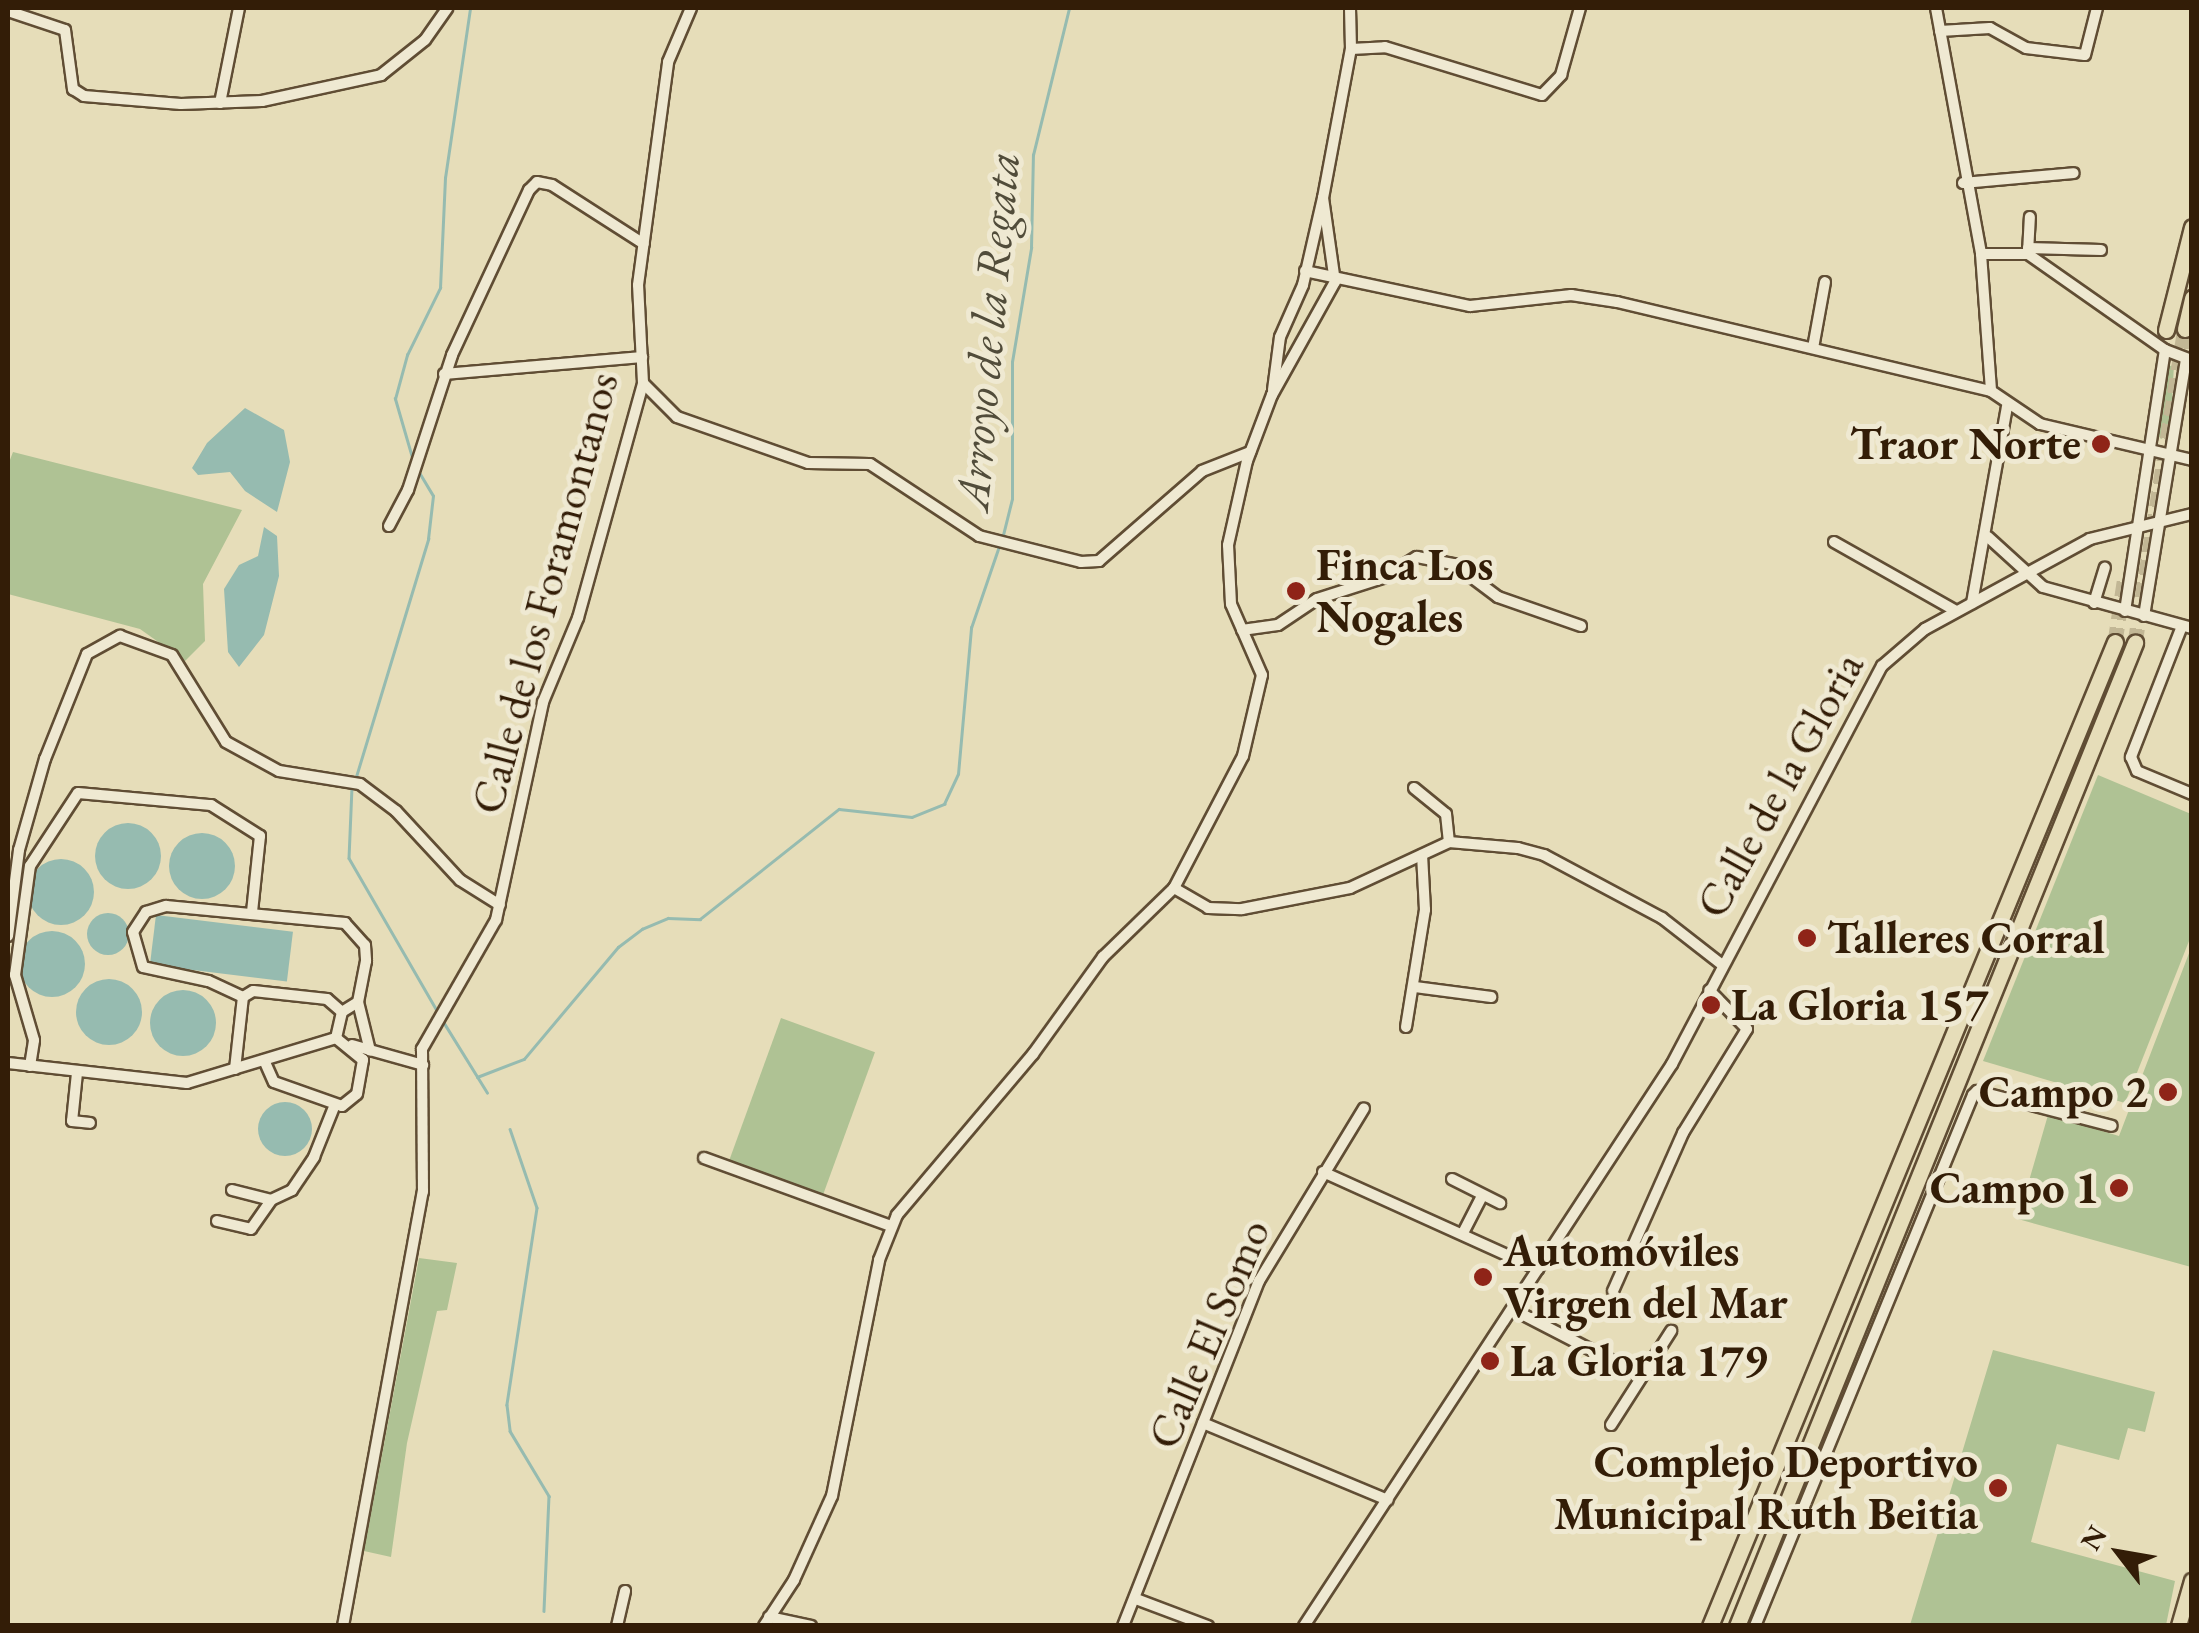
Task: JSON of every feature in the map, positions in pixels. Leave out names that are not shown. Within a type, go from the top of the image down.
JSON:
[{"type":"highway","points":[[2166,330],[2192,227]]},
{"type":"highway","points":[[2185,329],[2192,298]]},
{"type":"highway","points":[[1710,1626],[2114,642]]},
{"type":"highway","points":[[1737,1626],[2134,642]]},
{"type":"main road","points":[[2179,1626],[2192,1580]]},
{"type":"street","points":[[220,103],[239,8]]},
{"type":"street","points":[[8,12],[65,30],[72,89],[84,96],[220,103],[381,74],[425,40],[447,8]]},
{"type":"street","name":"Calle de los Foramontanos","points":[[423,1065],[432,1025],[484,948],[500,905],[543,702],[578,618],[643,383],[638,285],[668,62],[691,8]]},
{"type":"street","points":[[1272,395],[1280,337],[1305,272],[1323,198],[1351,49],[1350,8]]},
{"type":"street","points":[[1351,49],[1384,47],[1542,95],[1562,76],[1580,8]]},
{"type":"street","points":[[1936,8],[1963,183],[1981,254],[1991,391]]},
{"type":"street","points":[[1940,31],[1990,28],[2026,48],[2084,55],[2097,8]]},
{"type":"street","points":[[1963,183],[2074,173]]},
{"type":"street","points":[[389,526],[408,490],[444,374],[537,182],[552,184],[644,244]]},
{"type":"street","points":[[811,1626],[766,1621],[794,1580],[832,1496],[891,1226],[910,1193],[1033,1054],[1104,957],[1174,888],[1244,756],[1260,704],[1261,665],[1242,630],[1226,564],[1250,452],[1272,395],[1334,274],[1323,198]]},
{"type":"street","points":[[2028,251],[2030,218]]},
{"type":"street","points":[[1981,254],[2101,250]]},
{"type":"street","points":[[2028,251],[2165,350],[2189,360],[2144,616]]},
{"type":"street","points":[[1305,272],[1334,274],[1470,306],[1584,295],[1991,391],[2007,406],[2053,428],[2152,447],[2192,460]]},
{"type":"street","points":[[1813,348],[1825,282]]},
{"type":"street","points":[[2124,611],[2165,350]]},
{"type":"street","points":[[444,374],[642,357]]},
{"type":"street","points":[[643,383],[690,423],[808,464],[870,464],[946,518],[1000,541],[1099,561],[1202,471],[1250,452]]},
{"type":"street","points":[[1972,603],[1988,537],[2007,406]]},
{"type":"street","name":"Calle de la Gloria","points":[[1304,1626],[1672,1064],[1721,964],[1882,666],[1913,636],[2090,539],[2192,514]]},
{"type":"street","points":[[1988,537],[2043,586],[2187,627],[2132,766],[2192,794]]},
{"type":"street","points":[[1834,542],[1956,611]]},
{"type":"street","points":[[1242,630],[1278,626],[1317,599],[1382,578],[1417,556],[1454,564],[1498,596],[1581,626]]},
{"type":"street","points":[[2094,603],[2105,568]]},
{"type":"street","points":[[8,936],[18,850],[45,759],[88,654],[102,642],[134,638],[172,654],[217,730],[245,756],[303,777],[360,784],[396,812],[460,880],[500,905]]},
{"type":"street","points":[[1174,888],[1208,908],[1242,909],[1350,888],[1449,842],[1446,814],[1414,788]]},
{"type":"street","points":[[30,1066],[34,1040],[15,975],[30,866],[78,793],[210,805],[260,836],[252,912]]},
{"type":"street","name":"Calle de la Gloria","points":[[1449,842],[1544,855],[1662,918],[1721,964]]},
{"type":"street","points":[[1406,1027],[1426,910],[1422,855]]},
{"type":"street","points":[[244,997],[208,981],[153,973],[136,957],[134,932],[146,912],[166,906],[345,923],[365,945],[358,1002],[370,1051]]},
{"type":"street","points":[[1415,986],[1492,997]]},
{"type":"street","name":"Calle de la Gloria","points":[[1613,1291],[1683,1133],[1747,1029],[1710,990]]},
{"type":"street","points":[[244,997],[253,992],[327,999],[342,1012]]},
{"type":"street","points":[[235,1069],[244,997]]},
{"type":"street","points":[[336,1038],[342,1012],[358,1002]]},
{"type":"street","points":[[8,1063],[187,1084],[336,1038],[423,1065],[424,1192],[343,1626]]},
{"type":"street","points":[[264,1060],[274,1082],[334,1107],[350,1102],[361,1084],[363,1060],[351,1045]]},
{"type":"street","points":[[77,1073],[72,1120],[90,1124]]},
{"type":"street","points":[[1755,1626],[1973,1096],[1978,1090],[2112,1126]]},
{"type":"street","points":[[217,1221],[257,1226],[270,1200],[300,1181],[334,1107]]},
{"type":"street","name":"Calle El Somo","points":[[1123,1626],[1259,1281],[1364,1108]]},
{"type":"street","points":[[704,1158],[891,1226]]},
{"type":"street","points":[[1322,1172],[1538,1269]]},
{"type":"street","points":[[1452,1179],[1500,1203]]},
{"type":"street","points":[[232,1190],[270,1200]]},
{"type":"street","points":[[1463,1234],[1482,1196]]},
{"type":"street","points":[[1512,1310],[1642,1376]]},
{"type":"street","points":[[1611,1425],[1671,1331]]},
{"type":"street","points":[[1203,1424],[1388,1500]]},
{"type":"street","points":[[618,1626],[625,1591]]},
{"type":"street","points":[[1136,1599],[1208,1626]]},
{"type":"green space","points":[[2174,365],[2170,433],[2161,439],[2156,433],[2166,367]]},
{"type":"green space","points":[[13,452],[242,510],[203,584],[205,641],[185,661],[140,629],[8,594],[8,465]]},
{"type":"green space","points":[[2098,775],[2191,814],[2191,936],[2125,1103],[1983,1061]]},
{"type":"green space","points":[[2191,948],[2191,1267],[2018,1219],[2048,1115],[2119,1136]]},
{"type":"green space","points":[[781,1018],[875,1052],[823,1194],[729,1160]]},
{"type":"green space","points":[[419,1258],[457,1263],[447,1310],[437,1311],[407,1443],[391,1557],[364,1551]]},
{"type":"green space","name":"Complejo Deportivo Municipal Ruth Beitia","points":[[1993,1350],[2155,1392],[2145,1432],[2128,1428],[2119,1460],[2057,1444],[2031,1542],[2175,1581],[2166,1625],[1910,1625]]},
{"type":"water","points":[[245,408],[284,430],[290,462],[277,512],[245,491],[230,472],[198,475],[192,468],[207,443]]},
{"type":"water","points":[[264,527],[277,536],[279,576],[264,635],[239,667],[228,652],[224,589],[239,565],[258,556]]},
{"type":"water","points":[[128,823],[141,825],[151,833],[159,843],[159,869],[151,879],[141,887],[128,889],[115,887],[105,879],[97,869],[95,856],[97,843],[105,833],[115,825]]},
{"type":"water","points":[[202,833],[215,835],[225,843],[233,853],[233,879],[225,889],[215,897],[202,899],[189,897],[179,889],[171,879],[169,866],[171,853],[179,843],[189,835]]},
{"type":"water","points":[[61,859],[84,869],[94,892],[84,915],[61,925],[38,915],[28,892],[38,869]]},
{"type":"water","points":[[108,913],[123,919],[129,934],[123,949],[108,955],[93,949],[87,934],[93,919]]},
{"type":"water","points":[[156,915],[293,932],[287,981],[150,965]]},
{"type":"water","points":[[52,931],[75,941],[85,964],[75,987],[52,997],[29,987],[19,964],[29,941]]},
{"type":"water","points":[[109,979],[122,981],[132,989],[140,999],[140,1025],[132,1035],[122,1043],[109,1045],[96,1043],[86,1035],[78,1025],[76,1012],[78,999],[86,989],[96,981]]},
{"type":"water","points":[[183,990],[196,992],[206,1000],[214,1010],[214,1036],[206,1046],[196,1054],[183,1056],[170,1054],[160,1046],[152,1036],[150,1023],[152,1010],[160,1000],[170,992]]},
{"type":"water","points":[[285,1102],[304,1110],[312,1129],[304,1148],[285,1156],[266,1148],[258,1129],[266,1110]]},
{"type":"waterway","points":[[413,461],[395,399],[407,355],[440,288],[445,178],[470,8]]},
{"type":"waterway","name":"Arroyo de la Regata","points":[[1002,539],[1012,499],[1012,362],[1031,248],[1033,155],[1069,8]]},
{"type":"waterway","points":[[355,780],[428,539],[433,496],[419,473]]},
{"type":"waterway","name":"Arroyo de la Regata","points":[[477,1077],[524,1059],[618,947],[642,929],[668,918],[700,919],[839,809],[912,817],[944,804],[958,774],[971,628],[999,546]]},
{"type":"waterway","points":[[352,787],[349,858],[439,1014]]},
{"type":"waterway","points":[[443,1021],[487,1092]]},
{"type":"waterway","points":[[510,1129],[537,1208],[507,1405],[510,1431],[549,1496],[544,1611]]},
{"type":"tunnel","points":[[2135,643],[2185,329]]},
{"type":"tunnel","points":[[2115,642],[2125,576]]},
{"type":"place","name":"Traor Norte","points":[[2101,444]]},
{"type":"place","name":"Finca Los Nogales","points":[[1296,591]]},
{"type":"place","name":"Talleres Corral","points":[[1807,938]]},
{"type":"place","name":"La Gloria 157","points":[[1711,1005]]},
{"type":"place","name":"Campo 2","points":[[2168,1092]]},
{"type":"place","name":"Campo 1","points":[[2119,1188]]},
{"type":"place","name":"Automóviles Virgen del Mar","points":[[1483,1277]]},
{"type":"place","name":"La Gloria 179","points":[[1490,1361]]},
{"type":"place","name":"Complejo Deportivo Municipal Ruth Beitia","points":[[1998,1488]]}]
